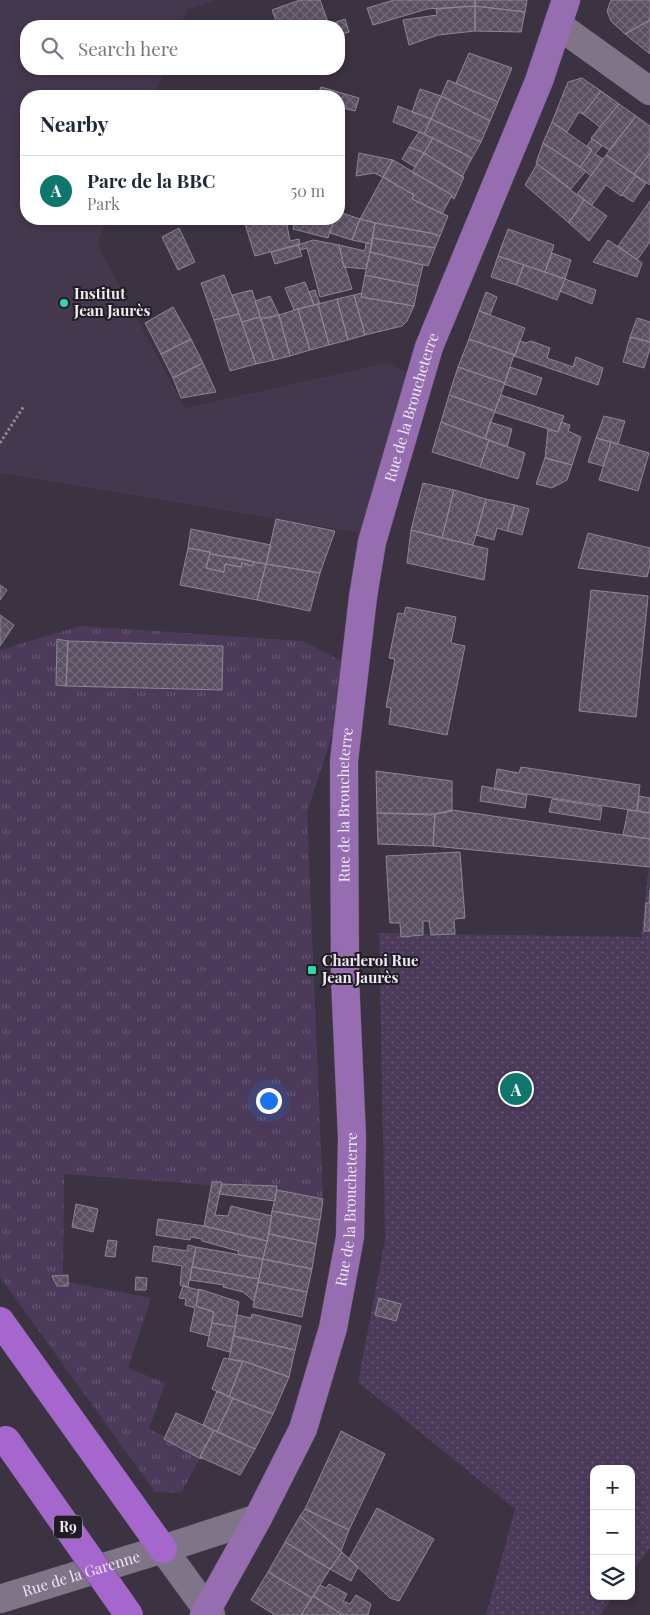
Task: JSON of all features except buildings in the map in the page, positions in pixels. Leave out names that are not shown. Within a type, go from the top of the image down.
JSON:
[{"type":"highway","points":[[0,1321],[163,1549]]},
{"type":"highway","name":"R9","points":[[0,1430],[129,1615]]},
{"type":"main road","name":"Rue de la Broucheterre","points":[[207,1613],[258,1518],[302,1429],[333,1328],[350,1238],[352,1138],[345,978],[344,760],[363,597],[372,542],[429,346],[539,81],[562,13]]},
{"type":"street","points":[[562,13],[650,91]]},
{"type":"street","name":"Rue de la Garenne","points":[[0,1599],[258,1518]]},
{"type":"street","points":[[163,1549],[207,1613]]},
{"type":"path","points":[[0,443],[24,406]]},
{"type":"shaded area","name":"Institut Jean Jaurès","points":[[0,0],[216,0],[187,10],[183,20],[20,20],[20,75],[163,75],[156,90],[20,90],[20,225],[104,225],[97,244],[185,408],[387,363],[420,378],[366,534],[0,473]]},
{"type":"green space","points":[[80,626],[303,641],[354,668],[307,812],[323,1199],[277,1190],[64,1174],[63,1281],[151,1298],[128,1368],[165,1383],[149,1429],[201,1456],[181,1493],[155,1492],[0,1277],[0,650]]},
{"type":"green space","points":[[650,856],[650,1548],[635,1568],[635,1465],[590,1465],[590,1600],[611,1600],[600,1615],[486,1615],[515,1509],[358,1382],[385,1240],[379,933],[641,937]]},
{"type":"place","name":"Institut Jean Jaurès","points":[[64,303]]},
{"type":"place","name":"Charleroi Rue Jean Jaurès","points":[[312,970]]},
{"type":"place","name":"Parc de la BBC","points":[[516,1089]]}]
